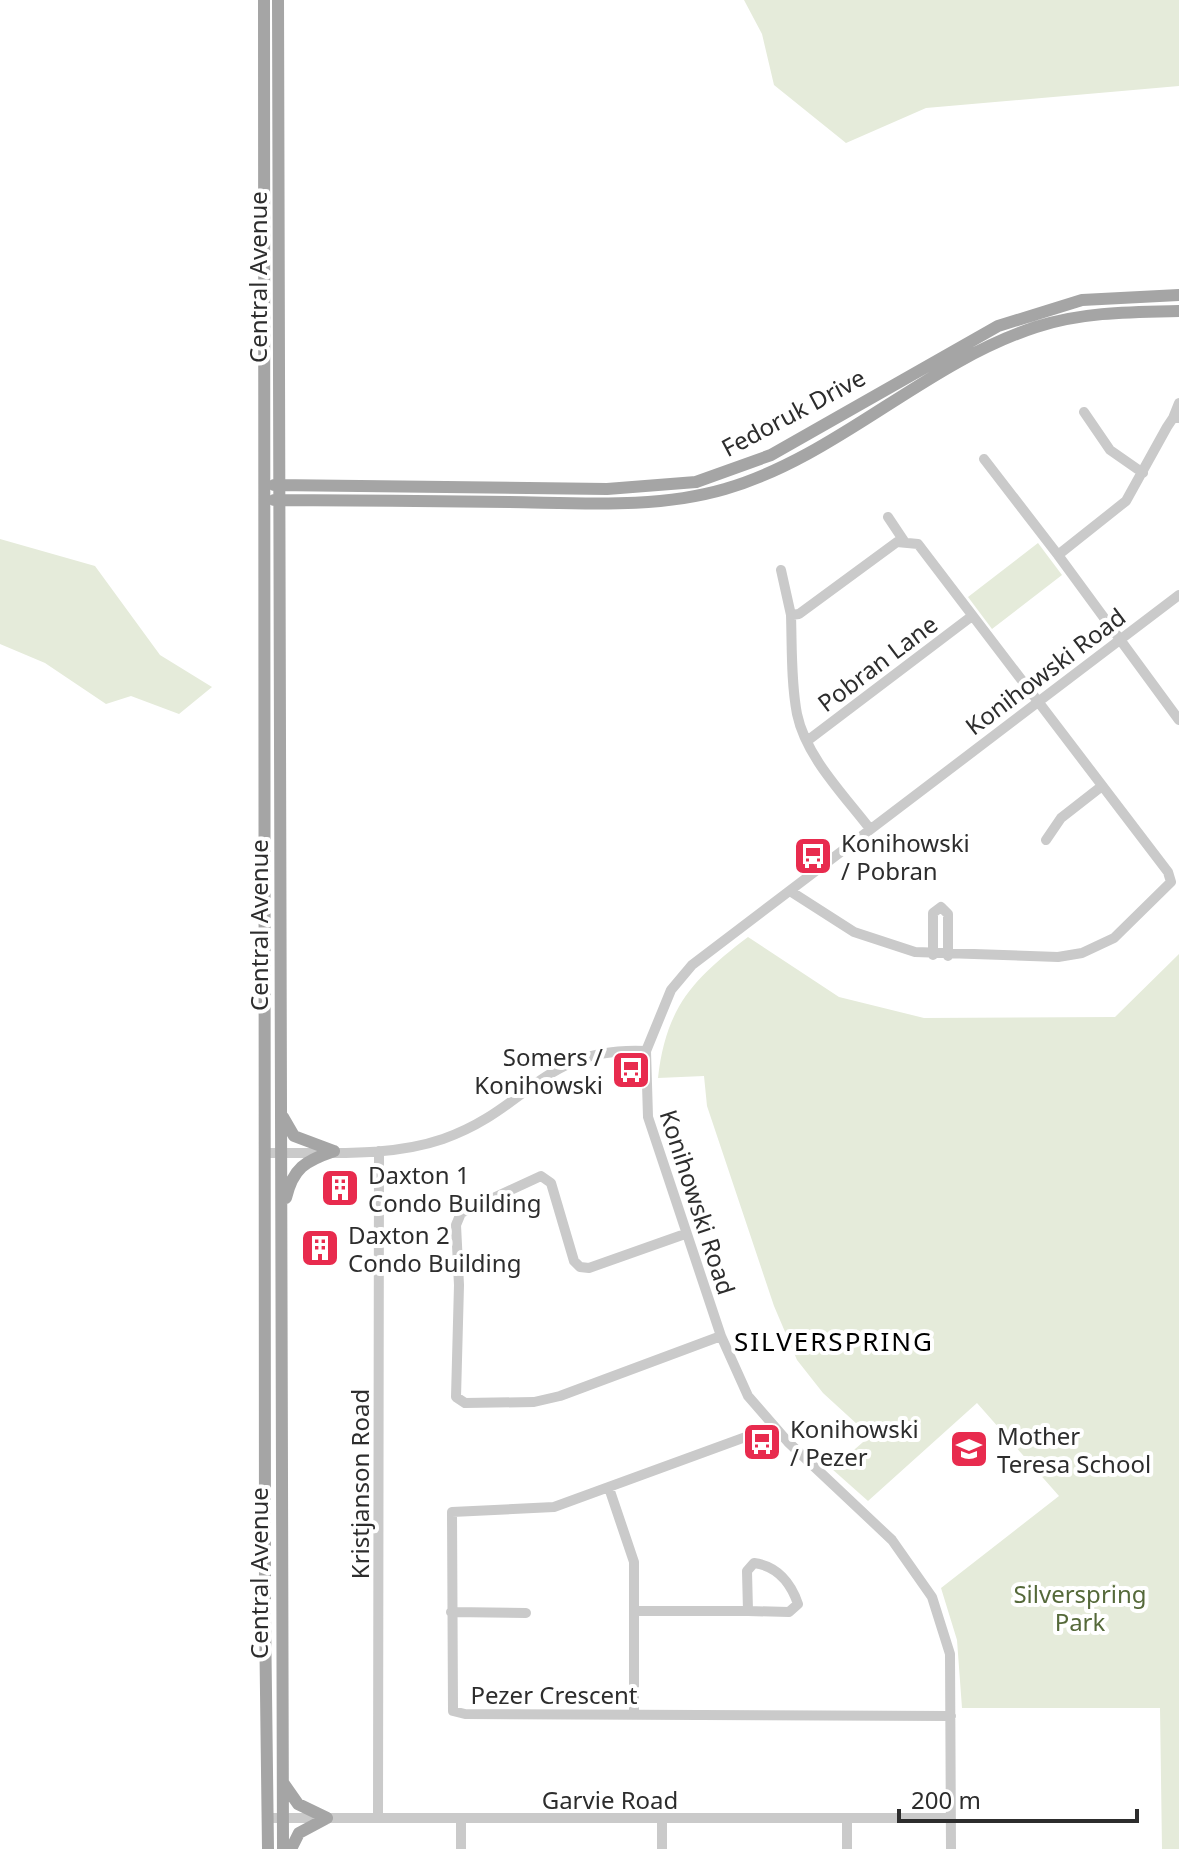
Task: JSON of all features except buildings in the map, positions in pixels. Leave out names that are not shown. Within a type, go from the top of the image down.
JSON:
[{"type":"main road","name":"Central Avenue","points":[[264,0],[265,1614],[268,1849]]},
{"type":"main road","name":"Central Avenue","points":[[278,0],[283,1849]]},
{"type":"main road","name":"Fedoruk Drive","points":[[265,485],[607,489],[696,482],[771,455],[944,354],[1022,317],[1082,300],[1179,295]]},
{"type":"main road","name":"Fedoruk Drive","points":[[265,500],[630,503],[704,495],[769,472],[975,355],[1034,328],[1094,314],[1179,311]]},
{"type":"main road","points":[[281,1110],[294,1136],[334,1151]]},
{"type":"main road","points":[[281,1221],[296,1170],[310,1160],[334,1151]]},
{"type":"main road","points":[[282,1781],[298,1804],[327,1818]]},
{"type":"main road","points":[[291,1849],[299,1833],[327,1818]]},
{"type":"street","points":[[1058,555],[1118,509],[1176,418],[1179,403]]},
{"type":"street","points":[[1084,412],[1110,450],[1143,473]]},
{"type":"street","points":[[984,459],[1179,720]]},
{"type":"street","points":[[888,517],[904,541]]},
{"type":"street","points":[[790,891],[869,939],[933,955],[1058,957],[1082,953],[1114,938],[1169,887],[1168,872],[918,544],[904,541],[889,547],[799,614],[791,615]]},
{"type":"street","points":[[781,570],[791,615],[797,713],[807,741],[870,829]]},
{"type":"street","name":"Konihowski Road","points":[[951,1849],[950,1654],[942,1621],[927,1587],[892,1540],[773,1427],[748,1396],[721,1336],[648,1117],[646,1051],[671,990],[692,965],[1179,595]]},
{"type":"street","name":"Pobran Lane","points":[[807,741],[972,616]]},
{"type":"street","points":[[1046,840],[1061,818],[1102,786]]},
{"type":"street","points":[[933,955],[933,913],[941,907],[948,914],[948,956]]},
{"type":"street","points":[[266,1153],[379,1151],[422,1145],[479,1124],[547,1074],[576,1058],[620,1050],[646,1051]]},
{"type":"street","name":"Kristjanson Road","points":[[378,1818],[379,1151]]},
{"type":"street","points":[[685,1234],[589,1268],[580,1267],[574,1261],[551,1183],[541,1176],[461,1213],[456,1225],[459,1285],[456,1397],[465,1403],[552,1399],[721,1336]]},
{"type":"street","name":"Pezer Crescent","points":[[773,1427],[554,1507],[452,1512],[453,1711],[465,1714],[951,1716]]},
{"type":"street","points":[[609,1488],[634,1562],[634,1714]]},
{"type":"street","points":[[635,1611],[789,1612],[798,1604],[792,1585],[767,1565],[754,1563],[747,1571],[748,1611]]},
{"type":"street","points":[[451,1612],[526,1613]]},
{"type":"street","name":"Garvie Road","points":[[268,1818],[951,1818]]},
{"type":"street","points":[[461,1818],[461,1849]]},
{"type":"street","points":[[662,1818],[662,1849]]},
{"type":"street","points":[[847,1819],[847,1849]]},
{"type":"green space","points":[[744,0],[1179,0],[1179,86],[926,108],[846,143],[774,85],[762,34]]},
{"type":"green space","points":[[0,539],[95,566],[160,655],[212,687],[179,714],[131,696],[106,704],[45,663],[0,644]]},
{"type":"green space","points":[[1038,543],[1062,575],[992,629],[968,597]]},
{"type":"green space","name":"Silverspring Park","points":[[748,937],[839,997],[924,1018],[1115,1017],[1179,954],[1179,1849],[1162,1849],[1160,1708],[962,1708],[957,1640],[941,1588],[1059,1496],[977,1403],[868,1501],[832,1469],[870,1436],[823,1393],[797,1360],[774,1306],[707,1106],[704,1076],[658,1078],[668,1032],[685,997],[697,981]]},
{"type":"place","name":"Konihowski / Pobran","points":[[813,856]]},
{"type":"place","name":"Somers / Konihowski","points":[[631,1070]]},
{"type":"place","name":"Daxton 1 Condo Building","points":[[340,1188]]},
{"type":"place","name":"Daxton 2 Condo Building","points":[[320,1248]]},
{"type":"place","name":"Konihowski / Pezer","points":[[762,1442]]},
{"type":"place","name":"Mother Teresa School","points":[[969,1449]]},
{"type":"district","name":"SILVERSPRING","points":[[834,1341]]}]
